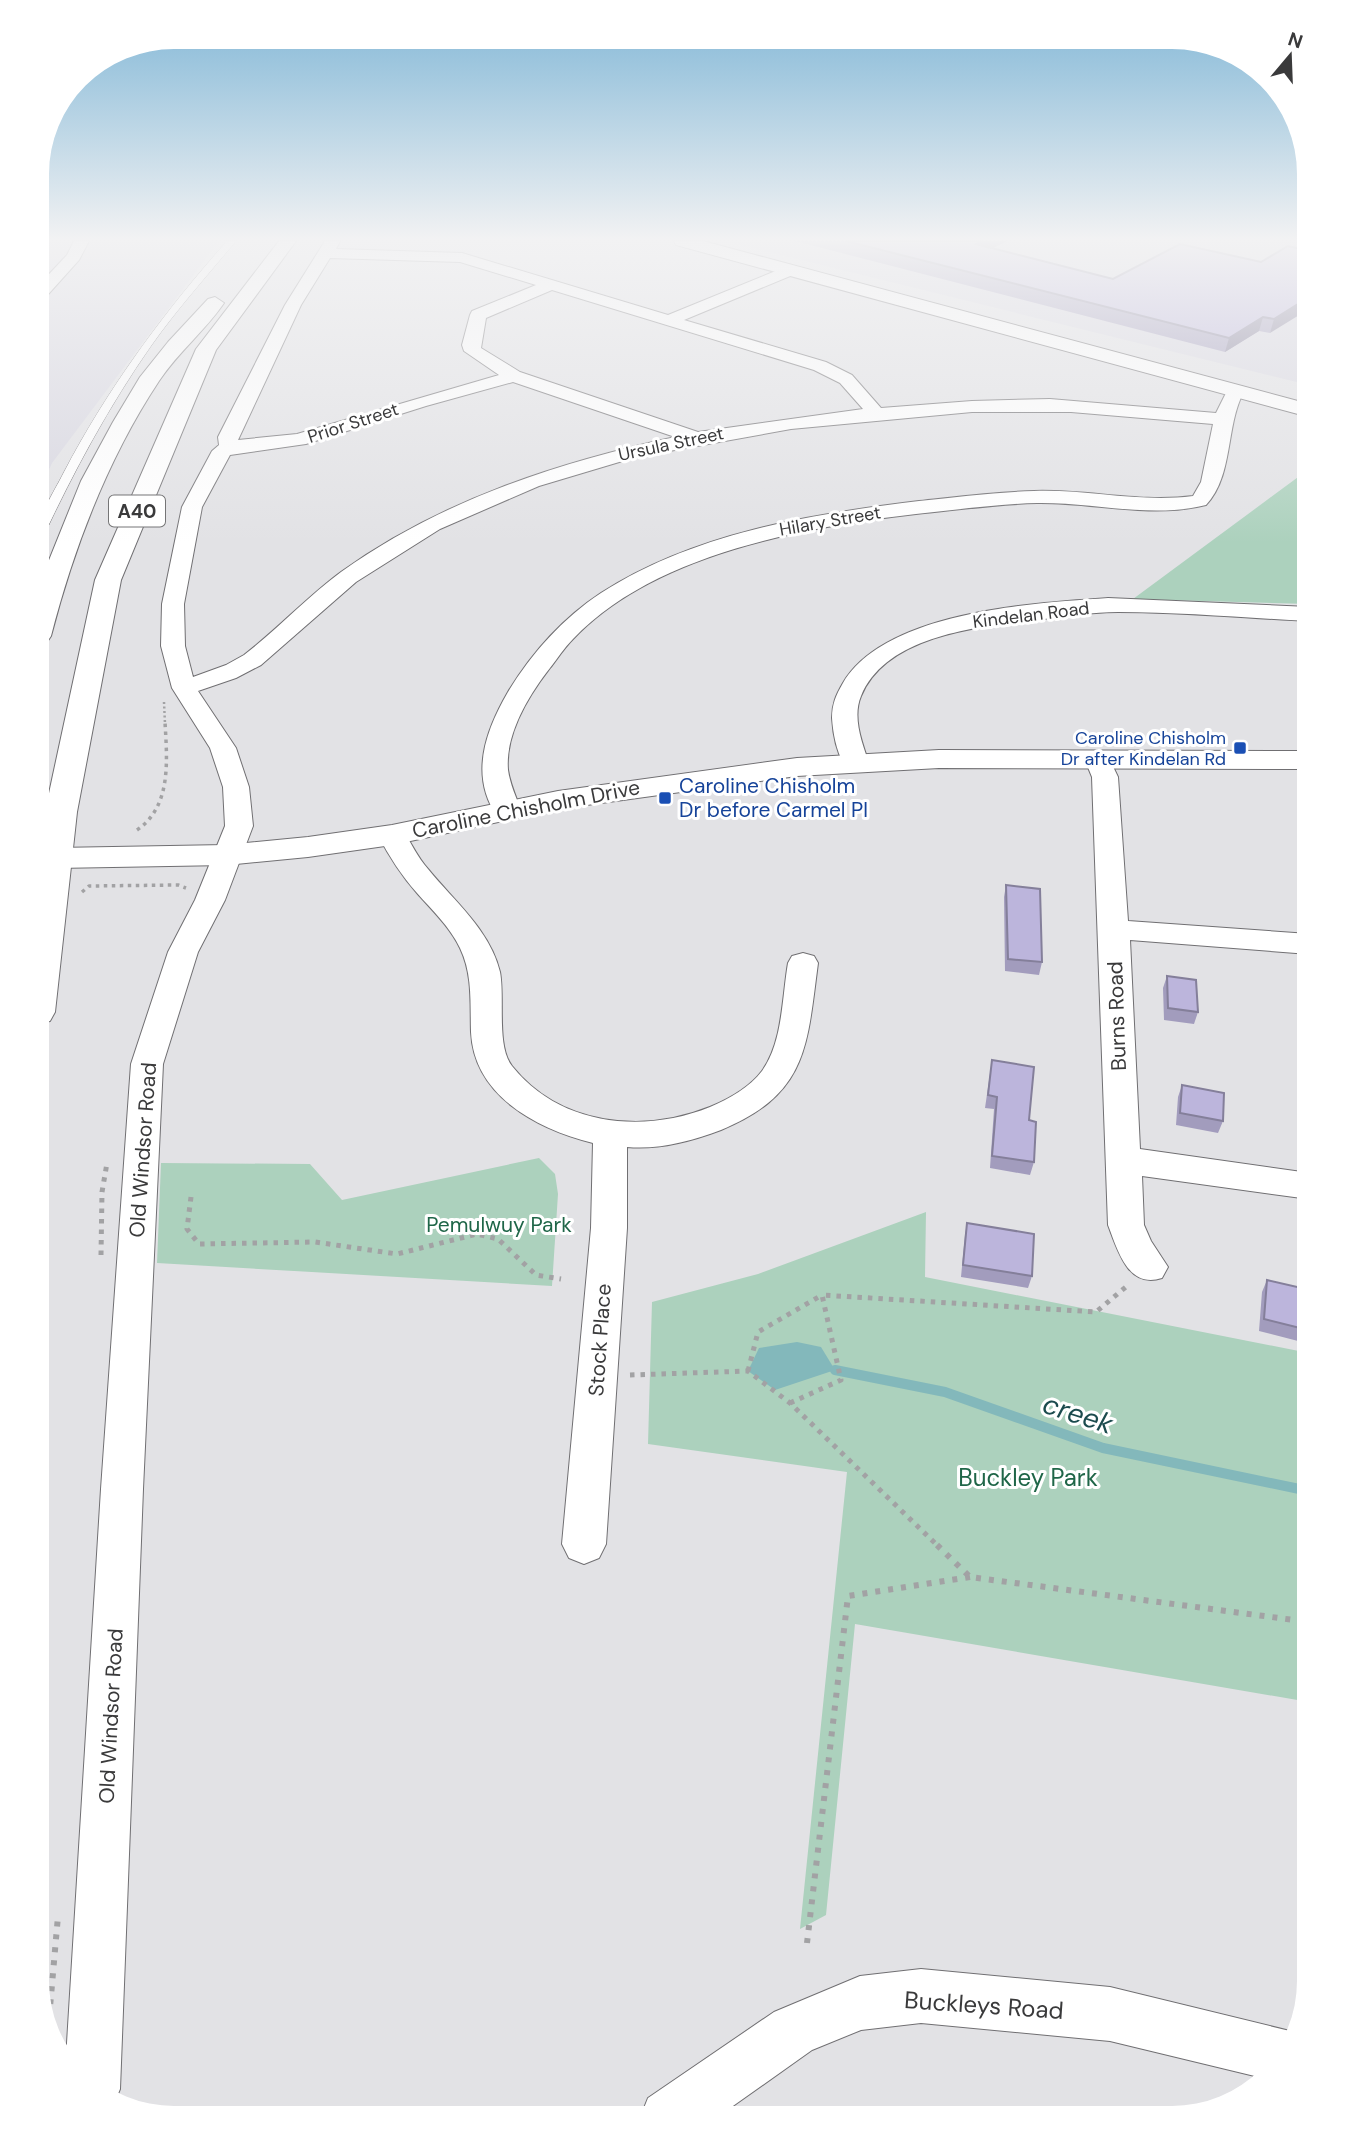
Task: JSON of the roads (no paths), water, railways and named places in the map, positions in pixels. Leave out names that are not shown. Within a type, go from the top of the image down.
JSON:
[{"type":"main road","name":"A40","points":[[49,594],[87,496],[140,393],[180,342]]},
{"type":"main road","name":"A40","points":[[49,849],[61,812],[108,580],[184,396],[212,342]]},
{"type":"main road","points":[[1051,342],[1297,408]]},
{"type":"main road","name":"Caroline Chisholm Drive","points":[[49,858],[226,855],[392,835],[507,810],[687,780],[856,763],[953,759],[1297,760]]},
{"type":"street","name":"Old Windsor Road","points":[[93,2076],[147,1064],[183,952],[210,900],[239,826],[236,787],[223,748],[184,688],[173,646],[173,604],[192,507],[219,457],[229,447],[228,437],[274,342]]},
{"type":"street","points":[[472,342],[473,351],[514,376],[693,438]]},
{"type":"street","points":[[737,342],[820,366],[846,379],[877,414]]},
{"type":"street","name":"Prior Street","points":[[229,447],[299,440],[419,402],[514,376]]},
{"type":"street","name":"Hilary Street","points":[[507,810],[498,788],[495,759],[509,713],[541,660],[597,608],[631,585],[713,548],[763,533],[855,514],[1035,496],[1172,504],[1199,501],[1210,489],[1221,419],[1235,391]]},
{"type":"street","name":"Ursula Street","points":[[184,688],[239,668],[259,656],[320,599],[400,543],[472,505],[578,466],[693,438],[788,422],[997,405],[1050,405],[1221,419]]},
{"type":"street","name":"Kindelan Road","points":[[856,763],[844,716],[848,697],[858,678],[882,655],[937,628],[1117,605],[1297,613]]},
{"type":"street","name":"Burns Road","points":[[1098,760],[1105,777],[1126,1225],[1135,1248],[1149,1267]]},
{"type":"street","points":[[392,835],[408,863],[473,941],[486,975],[488,1053],[497,1070],[509,1085],[542,1111],[574,1127],[610,1135],[658,1134],[691,1129],[740,1108],[776,1077],[786,1054],[803,963]]},
{"type":"street","points":[[1114,929],[1297,943]]},
{"type":"street","name":"Stock Place","points":[[584,1544],[609,1228],[610,1135]]},
{"type":"street","points":[[1123,1160],[1297,1184]]},
{"type":"street","name":"Buckleys Road","points":[[685,2106],[793,2031],[860,2003],[920,1996],[1110,2014],[1274,2053]]},
{"type":"lane","points":[[49,512],[79,451],[123,377],[148,342]]},
{"type":"water","points":[[797,1342],[821,1347],[835,1370],[775,1390],[748,1371],[759,1348]]},
{"type":"waterway","name":"creek","points":[[835,1370],[945,1392],[1103,1448],[1297,1488]]},
{"type":"place","name":"Caroline Chisholm Dr after Kindelan Rd","points":[[1240,748]]},
{"type":"place","name":"Caroline Chisholm Dr before Carmel Pl","points":[[665,798]]},
{"type":"park label","name":"Pemulwuy Park","points":[[499,1225]]},
{"type":"park label","name":"Buckley Park","points":[[1028,1477]]}]
